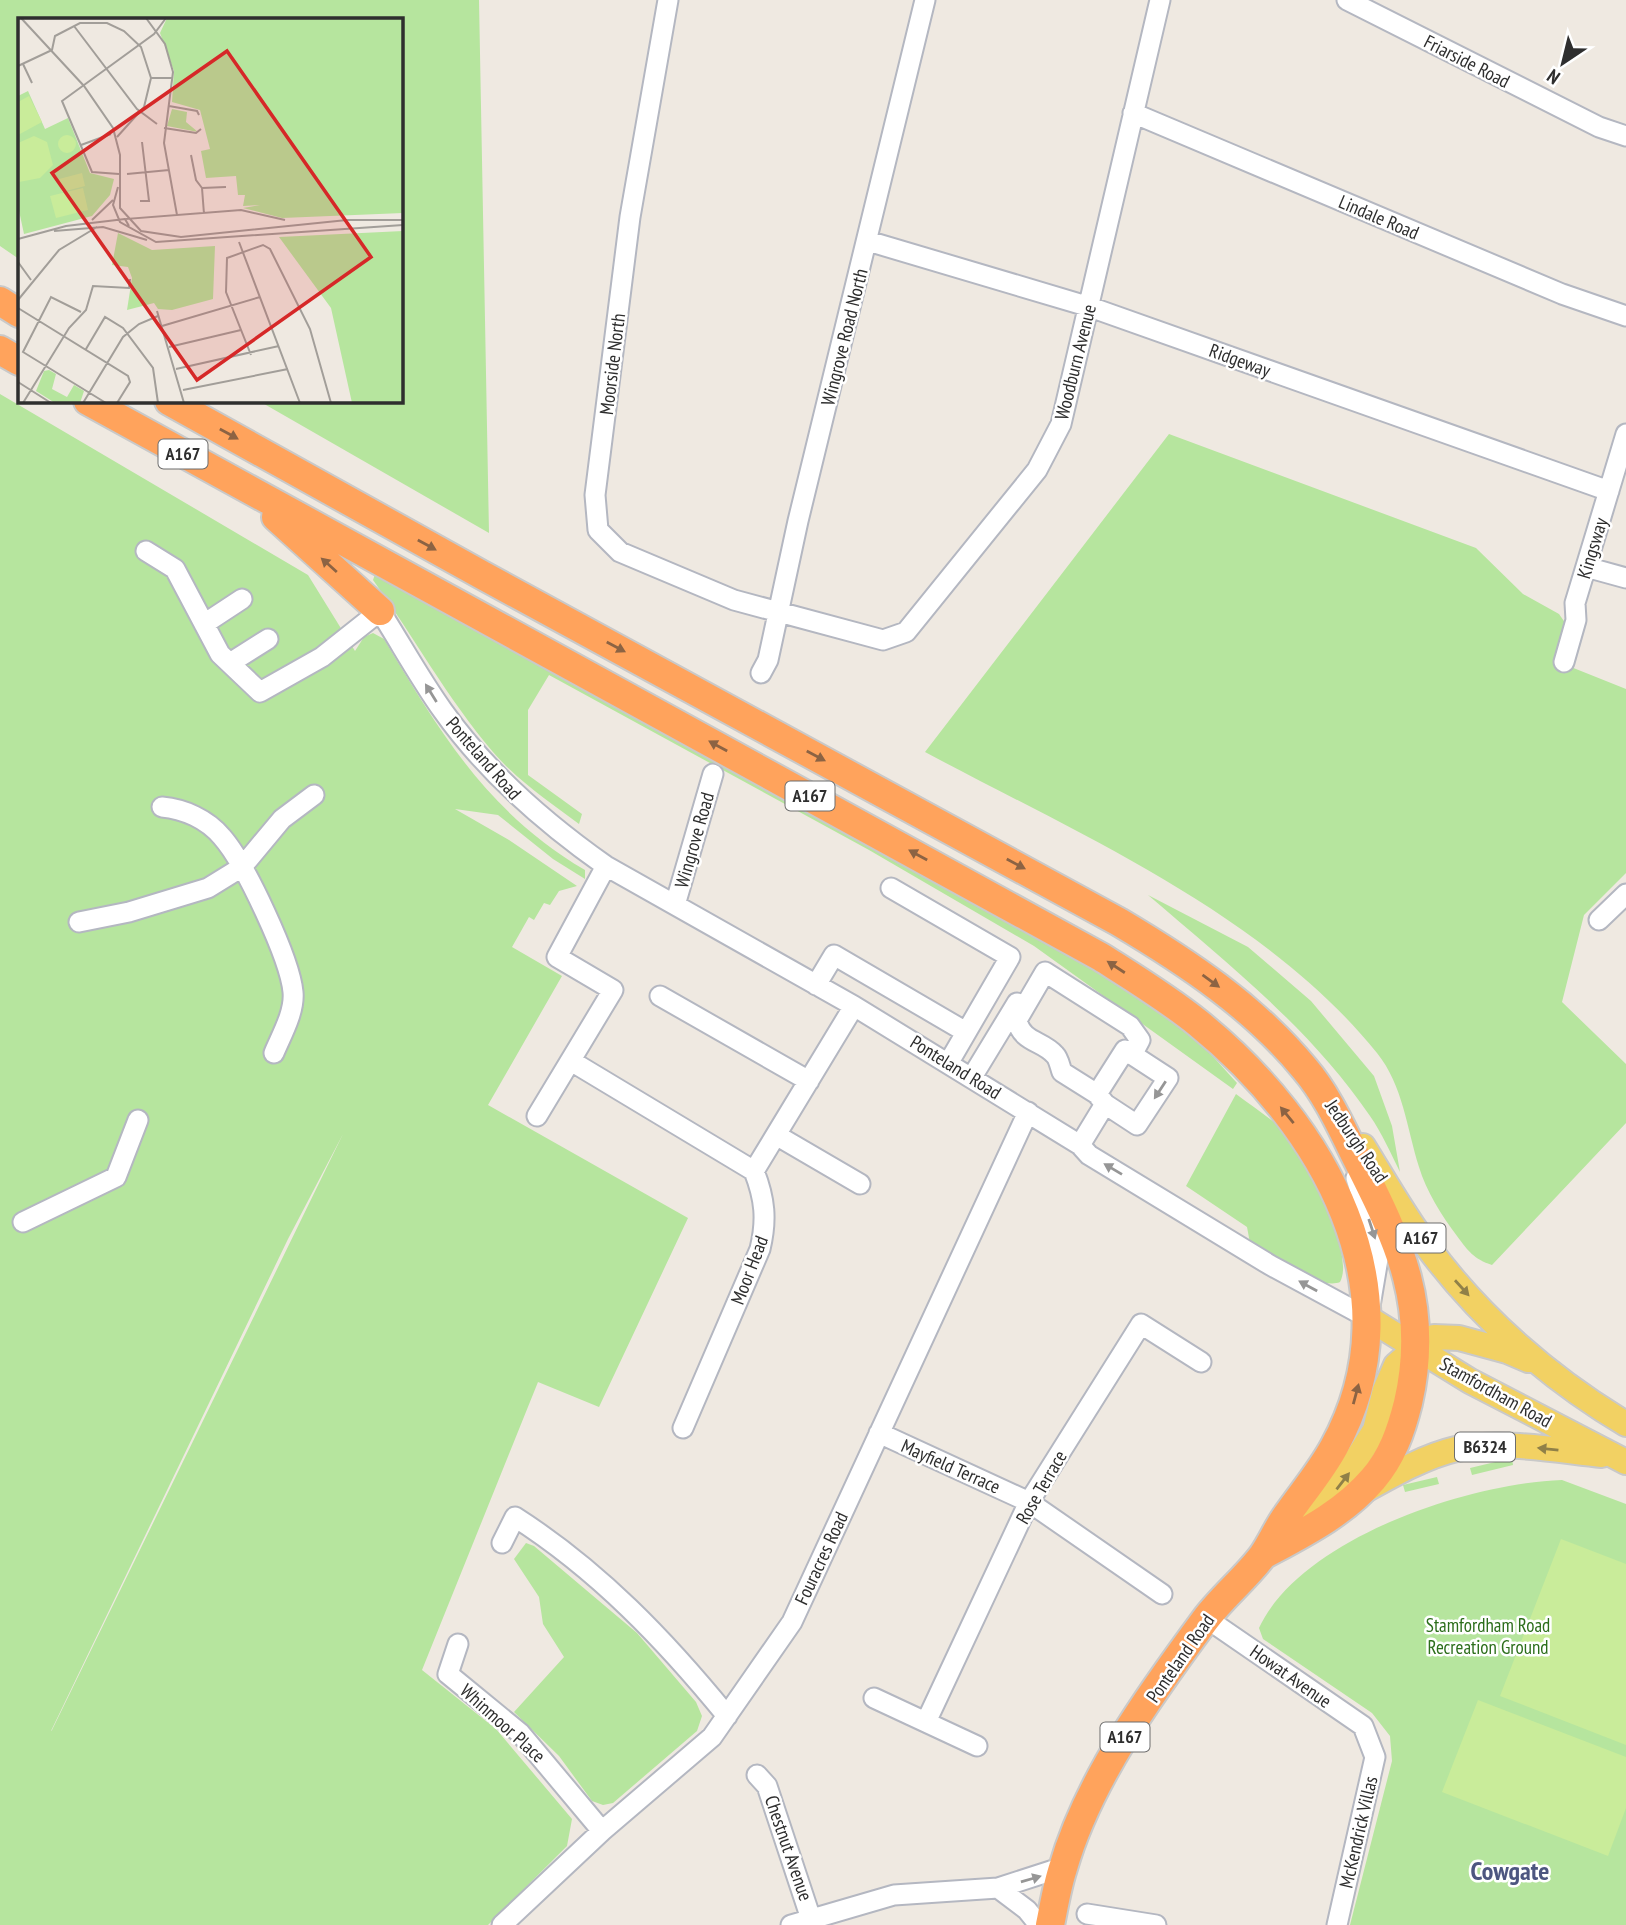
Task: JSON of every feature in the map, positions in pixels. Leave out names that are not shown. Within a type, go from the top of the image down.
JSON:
[{"type":"highway","points":[[0,301],[18,312]]},
{"type":"highway","points":[[0,350],[18,360]]},
{"type":"highway","name":"A167","points":[[90,402],[1022,912],[1101,957],[1198,1023],[1266,1090],[1302,1133],[1326,1171],[1356,1243],[1368,1318]]},
{"type":"highway","name":"A167","points":[[171,402],[1119,922],[1219,986],[1276,1037],[1324,1092]]},
{"type":"highway","points":[[243,487],[380,611]]},
{"type":"highway","name":"Jedburgh Road","points":[[1324,1092],[1393,1230],[1405,1262],[1413,1296],[1415,1347]]},
{"type":"highway","name":"Ponteland Road","points":[[1050,1925],[1063,1867],[1087,1806],[1123,1740],[1206,1618],[1263,1556],[1286,1516],[1334,1448],[1352,1408],[1362,1370],[1368,1318]]},
{"type":"highway","name":"Ponteland Road","points":[[1263,1556],[1311,1529],[1362,1492],[1387,1459],[1397,1440],[1413,1380],[1415,1347]]},
{"type":"main road","name":"Jedburgh Road","points":[[1324,1092],[1441,1265],[1482,1310],[1542,1366]]},
{"type":"main road","name":"Stamfordham Road","points":[[1368,1318],[1470,1381],[1621,1459]]},
{"type":"main road","points":[[1286,1516],[1329,1495],[1346,1478],[1375,1430],[1390,1376],[1396,1365],[1425,1340],[1446,1336],[1507,1350],[1542,1366]]},
{"type":"main road","name":"A167","points":[[1542,1366],[1626,1424]]},
{"type":"main road","points":[[1581,1394],[1626,1408]]},
{"type":"main road","name":"B6324","points":[[1362,1492],[1392,1475],[1458,1449],[1525,1447],[1621,1459]]},
{"type":"street","name":"Moorside North","points":[[668,0],[630,217],[595,495],[598,530],[620,552],[734,600],[779,610]]},
{"type":"street","name":"Wingrove Road North","points":[[761,673],[768,660],[925,0]]},
{"type":"street","name":"Woodburn Avenue","points":[[779,610],[883,640],[906,632],[1037,470],[1061,424],[1160,0]]},
{"type":"street","name":"Friarside Road","points":[[1347,0],[1599,127],[1626,136]]},
{"type":"street","name":"Lindale Road","points":[[1133,113],[1549,289],[1626,316]]},
{"type":"street","name":"Ridgeway","points":[[868,241],[1090,307],[1609,491]]},
{"type":"street","name":"Kingsway","points":[[1564,662],[1576,620],[1575,603],[1626,434]]},
{"type":"street","points":[[146,551],[175,569],[220,654],[260,692],[322,657],[380,611]]},
{"type":"street","points":[[1586,567],[1626,578]]},
{"type":"street","points":[[204,624],[242,599]]},
{"type":"street","name":"Ponteland Road","points":[[380,611],[444,713],[522,802],[606,866],[855,1006],[949,1062],[1084,1150],[1270,1265],[1368,1318]]},
{"type":"street","points":[[230,663],[268,639]]},
{"type":"street","name":"Wingrove Road","points":[[675,905],[713,774]]},
{"type":"street","points":[[79,922],[173,900],[208,888],[242,867],[282,819],[314,795]]},
{"type":"street","points":[[162,807],[182,809],[204,822],[222,836],[242,867],[279,949],[293,994],[287,1023],[274,1053]]},
{"type":"street","points":[[537,1116],[613,990],[557,957],[606,866]]},
{"type":"street","points":[[891,888],[1010,957],[949,1062]]},
{"type":"street","points":[[1599,920],[1626,894]]},
{"type":"street","points":[[816,985],[834,955],[966,1032]]},
{"type":"street","points":[[1084,1150],[1101,1099],[1125,1050],[1132,1055],[1168,1077],[1137,1125],[1101,1099],[1062,1072],[1056,1056],[1023,1036],[1017,1020],[1045,972],[1130,1026],[1140,1040],[1132,1055]]},
{"type":"street","points":[[660,996],[809,1081]]},
{"type":"street","points":[[972,1077],[1020,998]]},
{"type":"street","points":[[571,1061],[754,1171],[855,1006]]},
{"type":"street","name":"Fouracres Road","points":[[502,1925],[602,1831],[712,1737],[792,1622],[1028,1112]]},
{"type":"street","points":[[23,1222],[116,1177],[138,1119]]},
{"type":"street","points":[[776,1135],[860,1184]]},
{"type":"street","points":[[1347,1139],[1378,1259],[1368,1318]]},
{"type":"street","name":"Moor Head","points":[[683,1428],[760,1249],[766,1224],[764,1198],[754,1171]]},
{"type":"street","name":"Rose Terrace","points":[[926,1722],[1029,1502],[1141,1324],[1200,1363]]},
{"type":"street","name":"Mayfield Terrace","points":[[879,1433],[1029,1502],[1162,1594]]},
{"type":"street","points":[[502,1543],[515,1517],[551,1541],[606,1585],[686,1665],[727,1716]]},
{"type":"street","name":"Howat Avenue","points":[[1206,1618],[1363,1726],[1368,1740]]},
{"type":"street","name":"Whinmoor Place","points":[[458,1644],[448,1674],[520,1733],[602,1831]]},
{"type":"street","points":[[874,1698],[977,1746]]},
{"type":"street","name":"McKendrick Villas","points":[[1337,1925],[1375,1757],[1368,1740]]},
{"type":"street","name":"Chestnut Avenue","points":[[757,1775],[767,1786],[813,1921]]},
{"type":"street","points":[[791,1925],[813,1921],[894,1895],[998,1888],[1063,1867]]},
{"type":"street","points":[[998,1888],[1027,1910],[1039,1925]]},
{"type":"street","points":[[1087,1914],[1156,1925]]},
{"type":"green space","points":[[0,0],[479,0],[489,533],[261,402],[402,402],[402,18],[18,18],[18,258],[0,246]]},
{"type":"green space","points":[[0,394],[308,575],[355,651],[364,637],[373,633],[384,639],[447,739],[494,797],[551,848],[585,870],[585,879],[553,859],[498,815],[455,809],[509,840],[577,886],[559,891],[550,905],[544,903],[534,920],[529,917],[512,947],[562,976],[488,1105],[688,1218],[599,1407],[538,1382],[422,1670],[496,1729],[572,1819],[567,1846],[488,1925],[0,1925]],"holes":[[[343,1134],[51,1731],[288,1239]]]},
{"type":"green space","points":[[1169,434],[1476,548],[1523,594],[1559,614],[1566,624],[1556,661],[1626,689],[1626,873],[1584,915],[1562,1002],[1626,1064],[1626,1123],[1492,1265],[1480,1260],[1468,1250],[1440,1212],[1422,1176],[1393,1079],[1377,1053],[1332,1004],[1281,959],[1226,919],[1167,882],[1107,847],[925,752]]},
{"type":"green space","points":[[375,574],[1098,969],[1198,1040],[1237,1083],[1233,1089],[1034,946],[869,850],[549,675],[528,710],[528,775],[582,814],[579,824],[523,781],[493,752],[461,710],[373,580]]},
{"type":"green space","points":[[1148,895],[1248,947],[1311,1001],[1374,1076],[1392,1126],[1400,1172],[1370,1116],[1321,1054],[1266,998]]},
{"type":"green space","points":[[1236,1094],[1275,1123],[1286,1135],[1311,1175],[1341,1247],[1343,1267],[1340,1282],[1331,1283],[1307,1277],[1269,1255],[1250,1243],[1247,1227],[1186,1186]]},
{"type":"green space","points":[[1512,1458],[1513,1465],[1472,1475],[1470,1468]]},
{"type":"green space","points":[[1437,1477],[1439,1484],[1405,1492],[1403,1485]]},
{"type":"green space","name":"Stamfordham Road Recreation Ground","points":[[1562,1480],[1626,1504],[1626,1925],[1350,1925],[1392,1761],[1390,1736],[1372,1713],[1263,1639],[1259,1628],[1280,1596],[1311,1567],[1349,1542],[1391,1521],[1436,1504],[1481,1492]]},
{"type":"green space","points":[[1561,1539],[1626,1564],[1626,1745],[1500,1696]]},
{"type":"green space","points":[[526,1543],[534,1546],[637,1633],[696,1702],[702,1716],[697,1731],[613,1803],[603,1805],[592,1801],[559,1756],[514,1712],[564,1657],[543,1624],[539,1597],[514,1559]]},
{"type":"green space","points":[[1478,1700],[1626,1757],[1626,1808],[1608,1856],[1442,1792]]},
{"type":"district","name":"Cowgate","points":[[1510,1871]]}]
